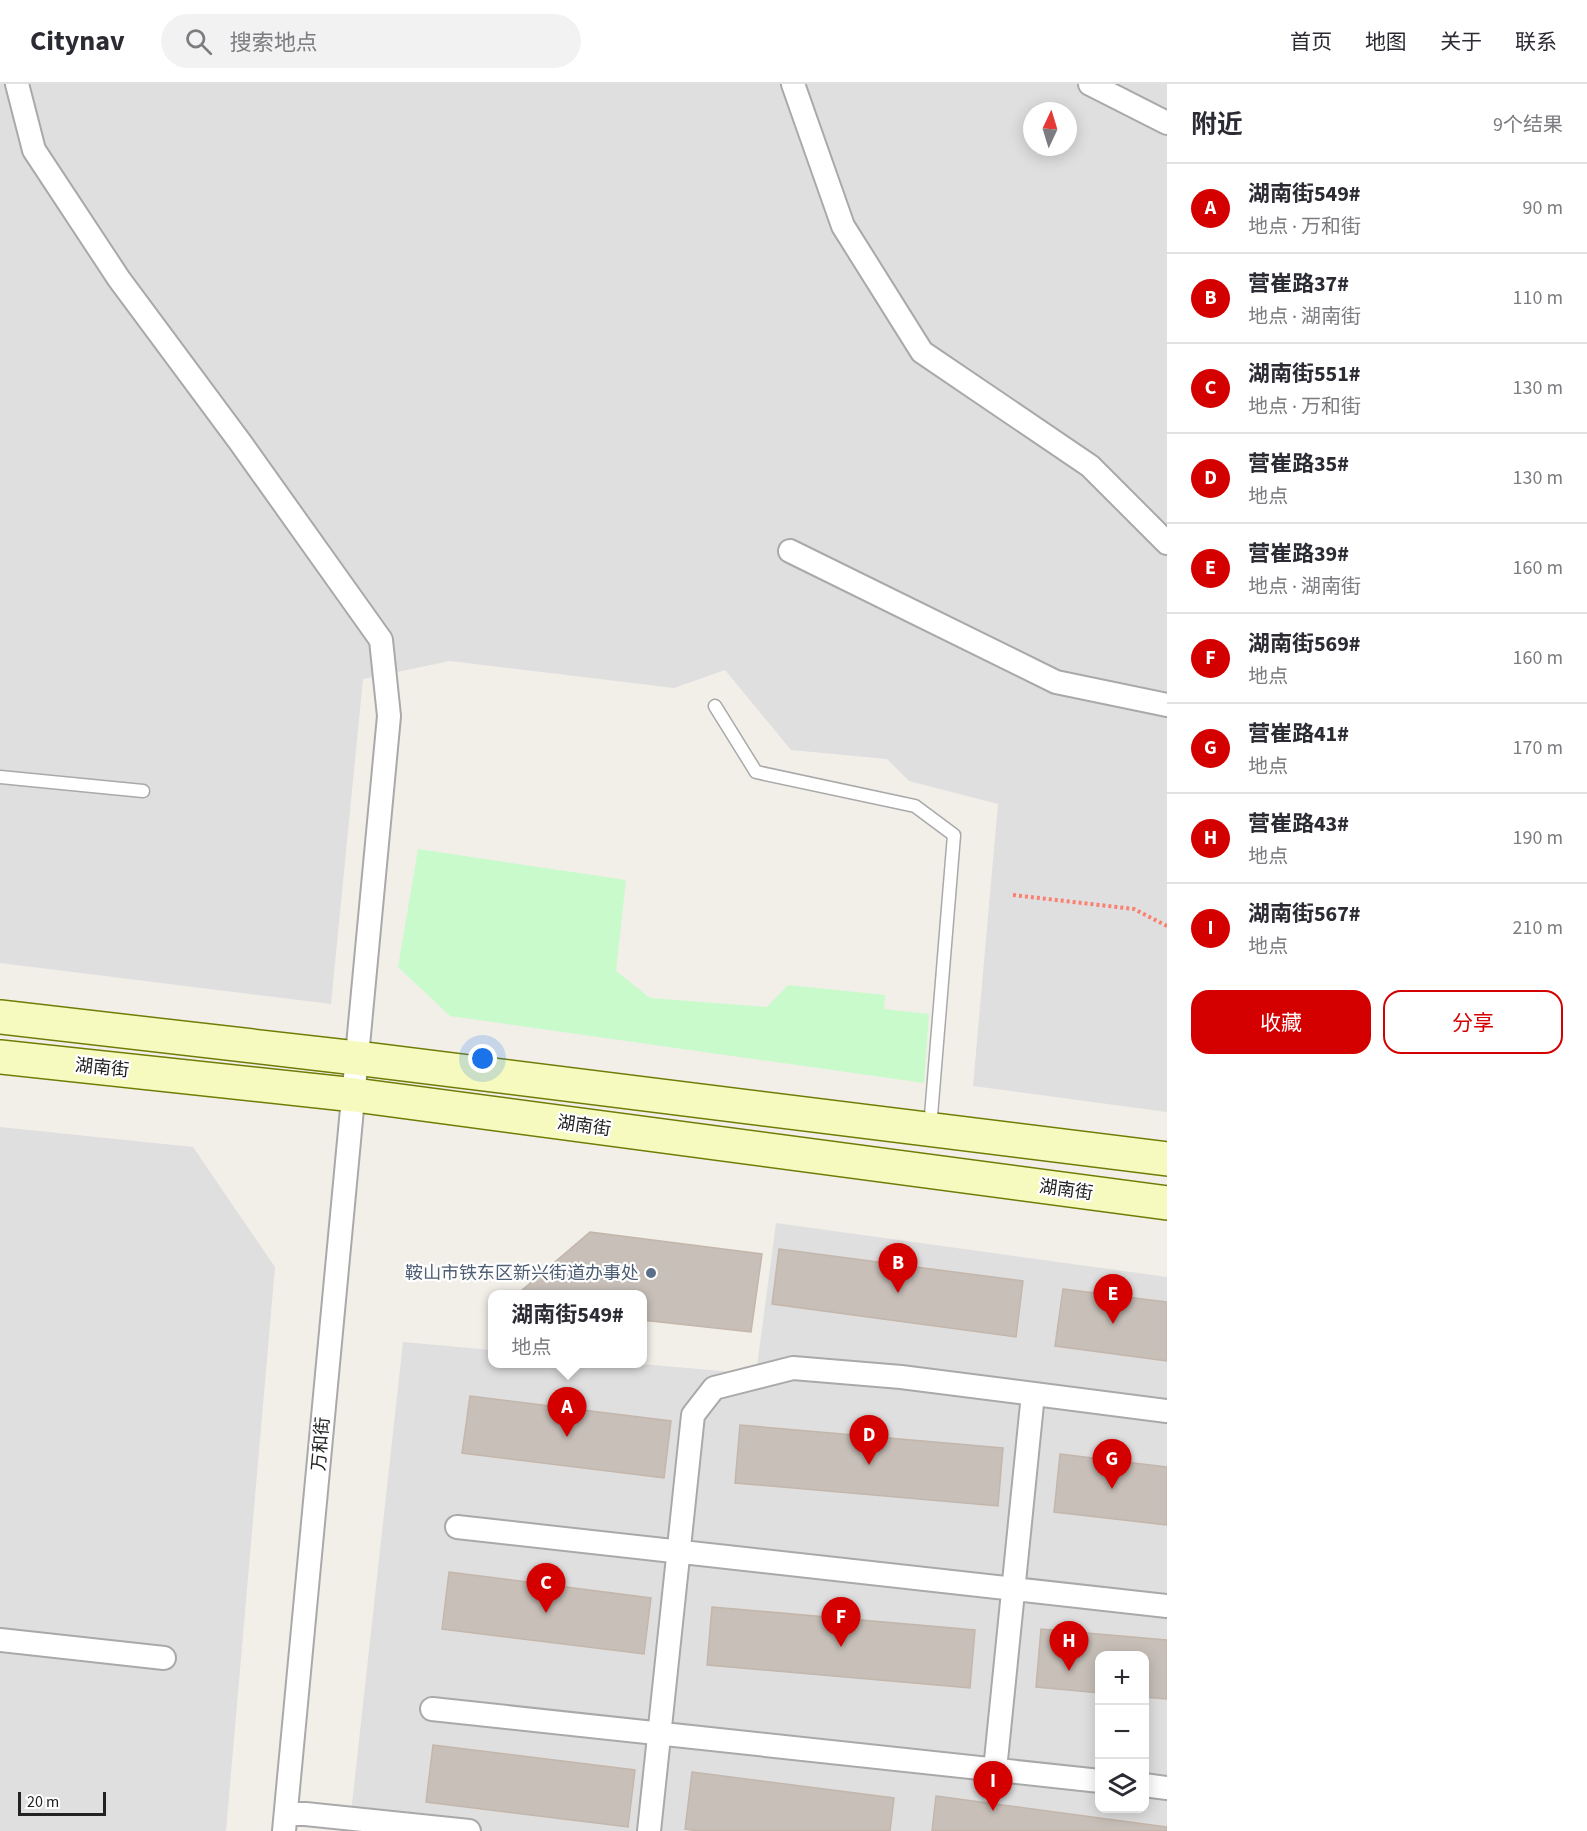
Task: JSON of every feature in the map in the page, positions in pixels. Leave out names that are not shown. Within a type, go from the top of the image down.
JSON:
[{"type":"main road","points":[[0,1017],[356,1058],[1167,1159]]},
{"type":"main road","name":"湖南街","points":[[0,1057],[355,1095],[1167,1203]]},
{"type":"street","name":"万和街","points":[[17,84],[34,150],[47,170],[119,279],[240,442],[381,640],[389,716],[285,1822]]},
{"type":"street","points":[[793,84],[843,226],[922,352],[1090,466],[1167,543]]},
{"type":"street","points":[[1090,84],[1167,123]]},
{"type":"street","points":[[790,551],[1056,682],[1167,705]]},
{"type":"street","points":[[649,1831],[693,1415],[714,1388],[793,1368],[901,1377],[1167,1411]]},
{"type":"street","points":[[994,1770],[1033,1394]]},
{"type":"street","points":[[457,1527],[1167,1606]]},
{"type":"street","points":[[0,1640],[164,1658]]},
{"type":"street","points":[[432,1709],[1095,1780]]},
{"type":"street","points":[[1149,1786],[1167,1788]]},
{"type":"street","points":[[285,1822],[469,1831]]},
{"type":"lane","points":[[715,706],[756,772],[915,806],[954,835],[930,1130]]},
{"type":"lane","points":[[0,777],[143,791]]},
{"type":"path","points":[[1013,895],[1134,909],[1167,927]]},
{"type":"shaded area","points":[[0,84],[1167,84],[1167,1112],[973,1086],[998,804],[909,781],[887,759],[791,750],[725,670],[674,688],[450,661],[363,679],[331,1004],[0,963]]},
{"type":"shaded area","points":[[0,1127],[193,1147],[275,1267],[226,1831],[0,1831]]},
{"type":"shaded area","points":[[776,1223],[1167,1277],[1167,1831],[349,1831],[403,1342],[488,1350],[488,1368],[647,1368],[647,1364],[756,1374]]},
{"type":"green space","points":[[418,849],[626,880],[616,971],[650,998],[767,1007],[788,985],[885,995],[884,1009],[929,1014],[924,1083],[450,1016],[398,967]]},
{"type":"building","name":"鞍山市铁东区新兴街道办事处","points":[[590,1232],[762,1254],[751,1332],[647,1321],[647,1290],[522,1290]]},
{"type":"building","points":[[779,1249],[1023,1281],[1016,1337],[772,1304]]},
{"type":"building","points":[[1063,1289],[1167,1302],[1167,1361],[1055,1346]]},
{"type":"building","points":[[470,1396],[671,1421],[664,1478],[462,1453]]},
{"type":"building","points":[[740,1425],[1003,1448],[998,1506],[735,1483]]},
{"type":"building","points":[[1060,1454],[1167,1467],[1167,1525],[1054,1512]]},
{"type":"building","points":[[449,1572],[651,1598],[644,1654],[442,1629]]},
{"type":"building","points":[[712,1607],[975,1630],[970,1688],[707,1665]]},
{"type":"building","points":[[1041,1629],[1167,1640],[1167,1699],[1149,1697],[1149,1651],[1095,1651],[1095,1693],[1036,1687]]},
{"type":"building","points":[[433,1745],[635,1770],[628,1827],[426,1802]]},
{"type":"building","points":[[692,1772],[894,1798],[890,1831],[700,1831],[685,1829]]},
{"type":"building","points":[[936,1796],[1167,1827],[1167,1831],[932,1831]]},
{"type":"place","name":"鞍山市铁东区新兴街道办事处","points":[[651,1273]]},
{"type":"place","name":"营崔路37#","points":[[898,1293]]},
{"type":"place","name":"营崔路39#","points":[[1113,1324]]},
{"type":"place","name":"湖南街549#","points":[[567,1437]]},
{"type":"place","name":"营崔路35#","points":[[869,1465]]},
{"type":"place","name":"营崔路41#","points":[[1112,1489]]},
{"type":"place","name":"湖南街551#","points":[[546,1613]]},
{"type":"place","name":"湖南街569#","points":[[841,1647]]},
{"type":"place","name":"营崔路43#","points":[[1069,1671]]},
{"type":"place","name":"湖南街567#","points":[[993,1811]]}]
